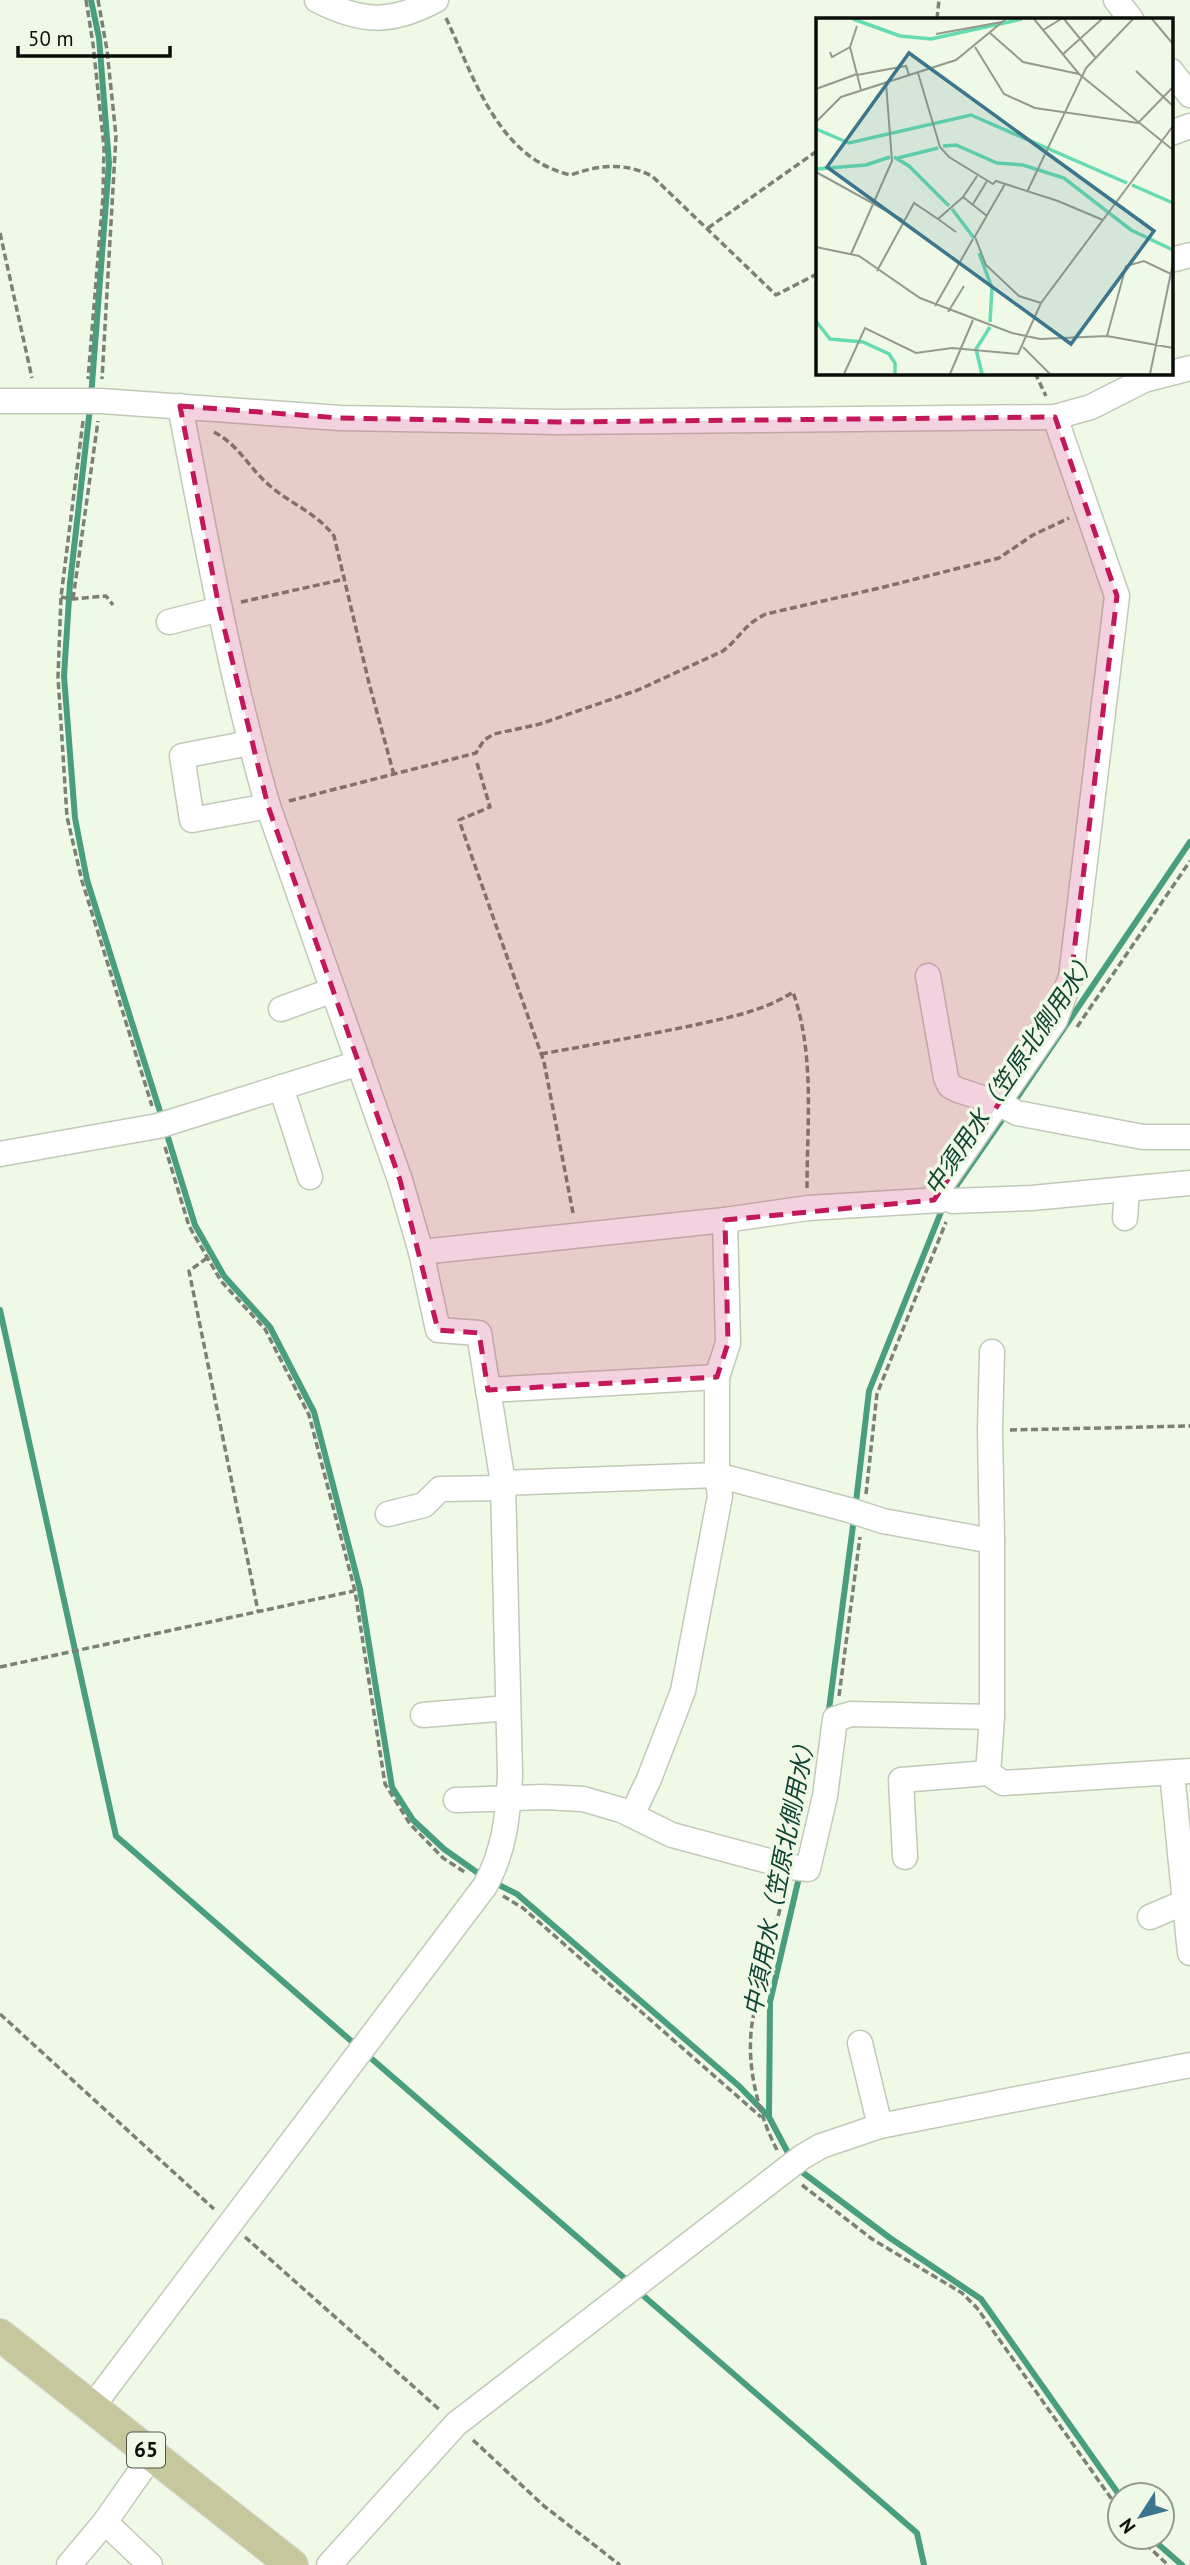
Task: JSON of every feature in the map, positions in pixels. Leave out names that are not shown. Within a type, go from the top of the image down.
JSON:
[{"type":"main road","name":"65","points":[[0,2335],[292,2565]]},
{"type":"street","points":[[317,0],[350,14],[377,19],[439,6]]},
{"type":"street","points":[[1116,0],[1129,18]]},
{"type":"street","points":[[1172,72],[1190,95]]},
{"type":"street","points":[[1172,133],[1190,126]]},
{"type":"street","points":[[1172,260],[1190,255]]},
{"type":"street","points":[[1172,373],[1190,368]]},
{"type":"street","points":[[0,401],[93,401],[340,418],[558,422],[1055,417],[1091,407],[1144,380],[1167,374]]},
{"type":"street","points":[[92,2407],[485,1886],[504,1842],[509,1797],[503,1485],[479,1333],[438,1330],[421,1252],[400,1181],[268,806],[250,743],[220,608],[180,406]]},
{"type":"street","points":[[944,1204],[937,1191],[1055,1020],[1071,977],[1117,596],[1055,417]]},
{"type":"street","points":[[169,622],[220,608]]},
{"type":"street","points":[[250,743],[182,756],[192,820],[268,806]]},
{"type":"street","points":[[928,976],[946,1078],[950,1086],[998,1103],[1017,1113],[1143,1137],[1190,1137]]},
{"type":"street","points":[[281,1009],[333,990]]},
{"type":"street","points":[[0,1154],[158,1126],[359,1063]]},
{"type":"street","points":[[281,1087],[310,1177]]},
{"type":"street","points":[[421,1252],[725,1220],[808,1208],[944,1204],[1126,1191],[1190,1183]]},
{"type":"street","points":[[1125,1218],[1126,1191]]},
{"type":"street","points":[[632,1815],[683,1691],[720,1496],[717,1475],[717,1377],[728,1343],[725,1220]]},
{"type":"street","points":[[988,1773],[992,1717],[992,1352]]},
{"type":"street","points":[[488,1390],[717,1377]]},
{"type":"street","points":[[388,1514],[424,1505],[440,1489],[717,1475],[883,1521],[992,1539]]},
{"type":"street","points":[[423,1715],[508,1708]]},
{"type":"street","points":[[456,1800],[509,1797],[583,1799],[632,1815],[672,1835],[791,1867],[808,1869],[825,1796],[835,1719],[852,1714],[992,1717]]},
{"type":"street","points":[[905,1857],[901,1780],[988,1773],[1003,1783],[1181,1772],[1185,1902],[1190,1953]]},
{"type":"street","points":[[1150,1917],[1185,1902]]},
{"type":"street","points":[[860,2043],[880,2126]]},
{"type":"street","points":[[328,2565],[456,2424],[786,2168],[821,2146],[880,2126],[1190,2065]]},
{"type":"street","points":[[69,2565],[105,2522],[152,2455]]},
{"type":"street","points":[[105,2522],[150,2565]]},
{"type":"path","points":[[86,0],[104,147],[103,195],[93,401],[61,597],[58,677],[67,817],[82,881],[158,1126],[190,1226],[221,1281],[265,1329],[309,1415],[355,1591],[385,1784],[410,1824],[443,1858],[523,1908],[761,2117]]},
{"type":"path","points":[[73,599],[116,136],[107,50],[98,0]]},
{"type":"path","points":[[937,18],[939,0]]},
{"type":"path","points":[[439,6],[499,126],[520,148],[571,175],[598,166],[615,166],[643,171],[652,176],[776,295],[816,275]]},
{"type":"path","points":[[708,228],[816,152]]},
{"type":"path","points":[[0,233],[37,401]]},
{"type":"path","points":[[210,430],[239,449],[272,488],[325,524],[334,536],[394,775]]},
{"type":"path","points":[[268,806],[476,753],[484,740],[494,734],[540,724],[638,690],[723,651],[734,643],[751,621],[766,614],[999,558],[1032,535],[1087,510]]},
{"type":"path","points":[[220,608],[345,579]]},
{"type":"path","points":[[61,597],[73,599],[106,596],[113,605]]},
{"type":"path","points":[[477,763],[490,807],[459,820],[541,1054],[577,1236]]},
{"type":"path","points":[[541,1054],[733,1017],[778,1002],[793,992],[799,1008],[806,1049],[809,1087],[808,1208]]},
{"type":"path","points":[[865,1502],[877,1394],[944,1204]]},
{"type":"path","points":[[207,1258],[189,1271],[258,1611]]},
{"type":"path","points":[[990,1430],[1190,1426]]},
{"type":"path","points":[[835,1719],[860,1534]]},
{"type":"path","points":[[0,1667],[355,1591]]},
{"type":"path","points":[[780,2157],[761,2117],[754,2081],[752,2025],[791,1867]]},
{"type":"path","points":[[0,2014],[544,2506],[620,2565]]},
{"type":"path","points":[[798,2182],[872,2239],[962,2292],[978,2308],[1106,2491]]},
{"type":"path","points":[[1153,2551],[1168,2565]]},
{"type":"highlighted area","points":[[180,406],[340,418],[558,422],[1055,417],[1117,596],[1071,977],[1055,1020],[934,1200],[725,1220],[728,1343],[717,1377],[488,1390],[479,1333],[438,1330],[400,1180],[268,806],[219,607]]},
{"type":"waterway","points":[[91,0],[99,38],[109,163],[91,397]]},
{"type":"waterway","points":[[90,408],[70,583],[64,676],[75,818],[87,880],[162,1118]]},
{"type":"waterway","name":"中須用水（笠原北側用水）","points":[[1012,1105],[1190,842]]},
{"type":"waterway","name":"中須用水（笠原北側用水）","points":[[950,1195],[1006,1114]]},
{"type":"waterway","points":[[165,1128],[195,1225],[224,1276],[270,1327],[314,1412],[360,1589],[392,1787],[413,1820],[444,1849],[485,1878]]},
{"type":"waterway","name":"中須用水（笠原北側用水）","points":[[856,1502],[869,1391],[943,1207]]},
{"type":"waterway","points":[[0,1310],[116,1836],[357,2046]]},
{"type":"waterway","name":"中須用水（笠原北側用水）","points":[[828,1717],[854,1518]]},
{"type":"waterway","name":"中須用水（笠原北側用水）","points":[[787,2151],[769,2117],[770,2002],[800,1873]]},
{"type":"waterway","points":[[495,1883],[517,1894],[739,2086],[769,2117]]},
{"type":"waterway","points":[[365,2053],[629,2282]]},
{"type":"waterway","name":"中須用水（笠原北側用水）","points":[[802,2172],[890,2238],[981,2299],[1109,2481]]},
{"type":"waterway","points":[[639,2292],[917,2533],[924,2565]]},
{"type":"waterway","name":"中須用水（笠原北側用水）","points":[[1166,2551],[1182,2565]]}]
